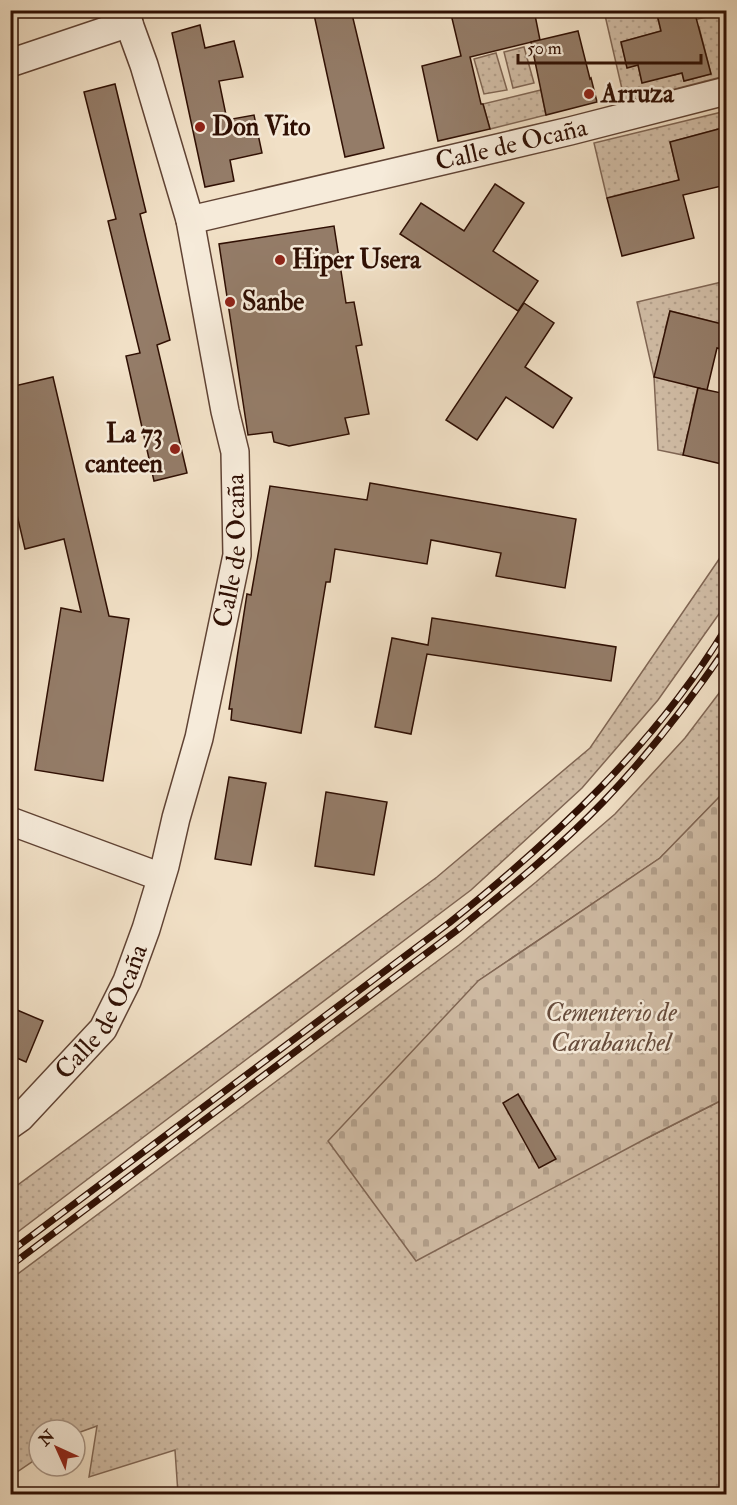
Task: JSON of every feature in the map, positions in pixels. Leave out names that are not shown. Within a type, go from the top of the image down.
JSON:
[{"type":"street","name":"Calle de Ocaña","points":[[10,63],[126,17],[177,171],[190,220],[225,411],[235,452],[237,555],[199,738],[146,929],[127,981],[103,1029],[20,1118],[10,1125]]},
{"type":"street","name":"Calle de Ocaña","points":[[190,220],[570,131],[726,91]]},
{"type":"street","points":[[10,821],[161,877]]},
{"type":"green space","points":[[604,11],[656,11],[661,31],[621,42],[627,67],[638,65],[642,82],[682,73],[684,81],[711,74],[699,27],[690,21],[726,12],[725,76],[625,102]]},
{"type":"green space","points":[[524,47],[534,83],[513,88],[504,52]]},
{"type":"green space","points":[[496,53],[507,90],[484,94],[474,59]]},
{"type":"green space","points":[[541,90],[546,115],[490,129],[483,104]]},
{"type":"green space","points":[[726,111],[726,127],[670,142],[679,180],[657,186],[635,210],[630,192],[607,198],[594,143]]},
{"type":"green space","points":[[726,281],[726,325],[670,311],[665,330],[683,334],[698,387],[692,413],[708,417],[688,432],[683,455],[658,450],[654,377],[637,302]]},
{"type":"green space","points":[[726,549],[726,604],[658,700],[582,788],[471,890],[11,1237],[11,1190],[437,877],[590,748]]},
{"type":"green space","points":[[726,684],[726,790],[660,858],[478,981],[647,1138],[726,1098],[726,1494],[178,1494],[175,1450],[89,1477],[97,1426],[87,1430],[87,1418],[27,1418],[27,1465],[11,1476],[11,1279],[459,945],[615,814],[685,738]]},
{"type":"green space","name":"Cementerio de Carabanchel","points":[[726,790],[726,1098],[416,1261],[328,1141],[478,981],[660,858]]},
{"type":"building","points":[[313,10],[351,10],[384,148],[345,157]]},
{"type":"building","points":[[450,10],[534,10],[540,40],[470,57],[481,104],[483,104],[490,129],[438,141],[422,66],[461,56]]},
{"type":"building","points":[[656,10],[694,10],[711,74],[684,81],[682,73],[642,83],[638,65],[627,68],[621,42],[661,31]]},
{"type":"building","points":[[200,25],[205,48],[234,41],[243,77],[219,81],[227,120],[254,115],[262,153],[230,160],[234,181],[205,187],[172,33]]},
{"type":"building","points":[[578,31],[597,102],[546,115],[531,42]]},
{"type":"building","points":[[115,84],[146,212],[140,214],[170,340],[157,345],[187,473],[154,481],[126,356],[140,353],[108,221],[116,219],[84,92]]},
{"type":"building","points":[[726,127],[726,185],[683,195],[694,238],[622,256],[607,198],[679,180],[670,142]]},
{"type":"building","points":[[495,184],[524,203],[493,251],[538,281],[518,311],[400,234],[421,203],[464,231]]},
{"type":"building","points":[[334,226],[346,303],[354,302],[362,345],[356,346],[369,414],[345,418],[349,434],[289,446],[274,442],[272,432],[248,435],[219,244]]},
{"type":"building","points":[[524,303],[554,323],[525,367],[572,398],[553,428],[506,397],[477,440],[446,420]]},
{"type":"building","points":[[670,311],[726,325],[721,349],[717,348],[707,390],[654,377]]},
{"type":"building","points":[[53,377],[109,616],[129,619],[103,781],[35,770],[61,608],[81,612],[64,539],[25,549],[10,485],[10,387]]},
{"type":"building","points":[[698,388],[726,394],[726,465],[683,455]]},
{"type":"building","points":[[370,483],[576,519],[565,588],[496,576],[501,553],[431,540],[427,564],[335,549],[330,582],[326,582],[301,733],[231,720],[232,709],[229,709],[247,594],[251,595],[270,486],[367,500]]},
{"type":"building","points":[[432,618],[616,647],[611,681],[427,654],[411,734],[375,727],[392,638],[428,645]]},
{"type":"building","points":[[229,777],[266,783],[251,865],[215,859]]},
{"type":"building","points":[[326,792],[387,802],[374,875],[315,866]]},
{"type":"building","points":[[10,1007],[43,1021],[26,1062],[10,1055]]},
{"type":"building","points":[[518,1094],[556,1159],[539,1168],[503,1103]]},
{"type":"railway","points":[[10,1252],[449,923],[527,858],[601,788],[668,712],[726,628]]},
{"type":"railway","points":[[10,1266],[456,931],[532,869],[587,819],[637,765],[683,708],[726,648]]},
{"type":"place","name":"Arruza","points":[[589,94]]},
{"type":"place","name":"Don Vito","points":[[200,127]]},
{"type":"place","name":"Hiper Usera","points":[[280,260]]},
{"type":"place","name":"Sanbe","points":[[230,302]]},
{"type":"place","name":"La 73 canteen","points":[[175,449]]}]
